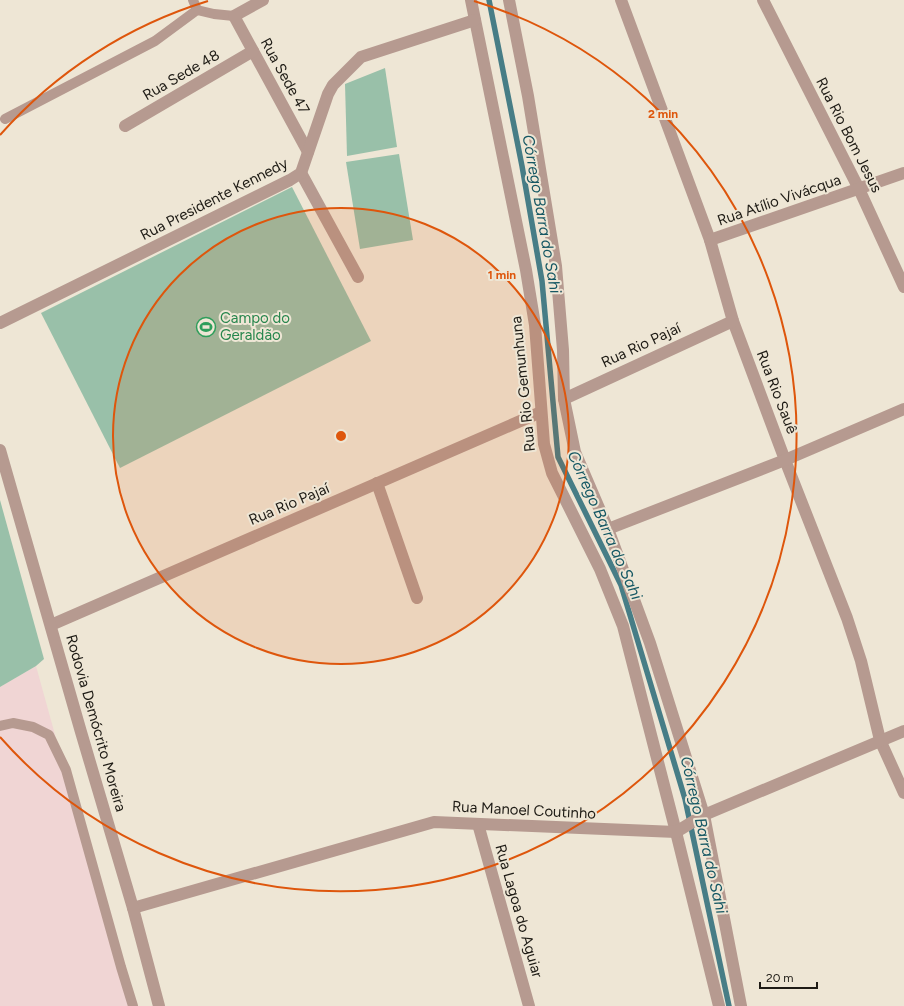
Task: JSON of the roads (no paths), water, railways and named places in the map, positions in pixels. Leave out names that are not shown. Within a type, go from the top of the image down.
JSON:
[{"type":"street","points":[[234,16],[263,0]]},
{"type":"street","name":"Rua Rio Gemunhuna","points":[[471,0],[526,270],[535,325],[544,444],[552,473],[600,569],[623,626],[719,1006]]},
{"type":"street","points":[[509,0],[528,96],[556,266],[563,350],[564,399],[576,452],[608,529],[650,643],[704,815],[740,1006]]},
{"type":"street","name":"Rua Rio Sauê","points":[[621,0],[710,240],[733,321],[785,460],[848,618],[861,661],[880,740],[904,794]]},
{"type":"street","name":"Rua Rio Bom Jesus","points":[[763,0],[859,189],[904,287]]},
{"type":"street","name":"Rua Sede 47","points":[[234,16],[308,152]]},
{"type":"street","name":"Rua Presidente Kennedy","points":[[0,323],[290,180],[301,173],[332,85],[360,57],[475,20]]},
{"type":"street","name":"Rua Sede 48","points":[[126,126],[253,51]]},
{"type":"street","points":[[301,173],[358,277]]},
{"type":"street","name":"Rua Atílio Vivácqua","points":[[710,240],[904,173]]},
{"type":"street","name":"Rua Rio Pajaí","points":[[564,399],[733,321]]},
{"type":"street","points":[[608,529],[785,460],[904,409]]},
{"type":"street","name":"Rua Rio Pajaí","points":[[51,624],[541,412]]},
{"type":"street","name":"Rodovia Demócrito Moreira","points":[[0,450],[133,908],[159,1006]]},
{"type":"street","points":[[377,483],[417,598]]},
{"type":"street","points":[[676,832],[704,815],[904,731]]},
{"type":"street","name":"Rua Manoel Coutinho","points":[[133,908],[434,822],[676,832]]},
{"type":"street","name":"Rua Lagoa do Aguiar","points":[[478,824],[529,1006]]},
{"type":"lane","points":[[193,0],[197,10]]},
{"type":"lane","points":[[5,119],[155,41],[197,10],[214,14],[234,16]]},
{"type":"lane","points":[[0,726],[13,723],[33,727],[49,735],[66,770],[133,1006]]},
{"type":"waterway","name":"Córrego Barra do Sahi","points":[[489,0],[522,166],[542,281],[558,457],[621,585],[685,799],[729,1006]]},
{"type":"place","name":"Campo do Geraldão","points":[[206,327]]}]
